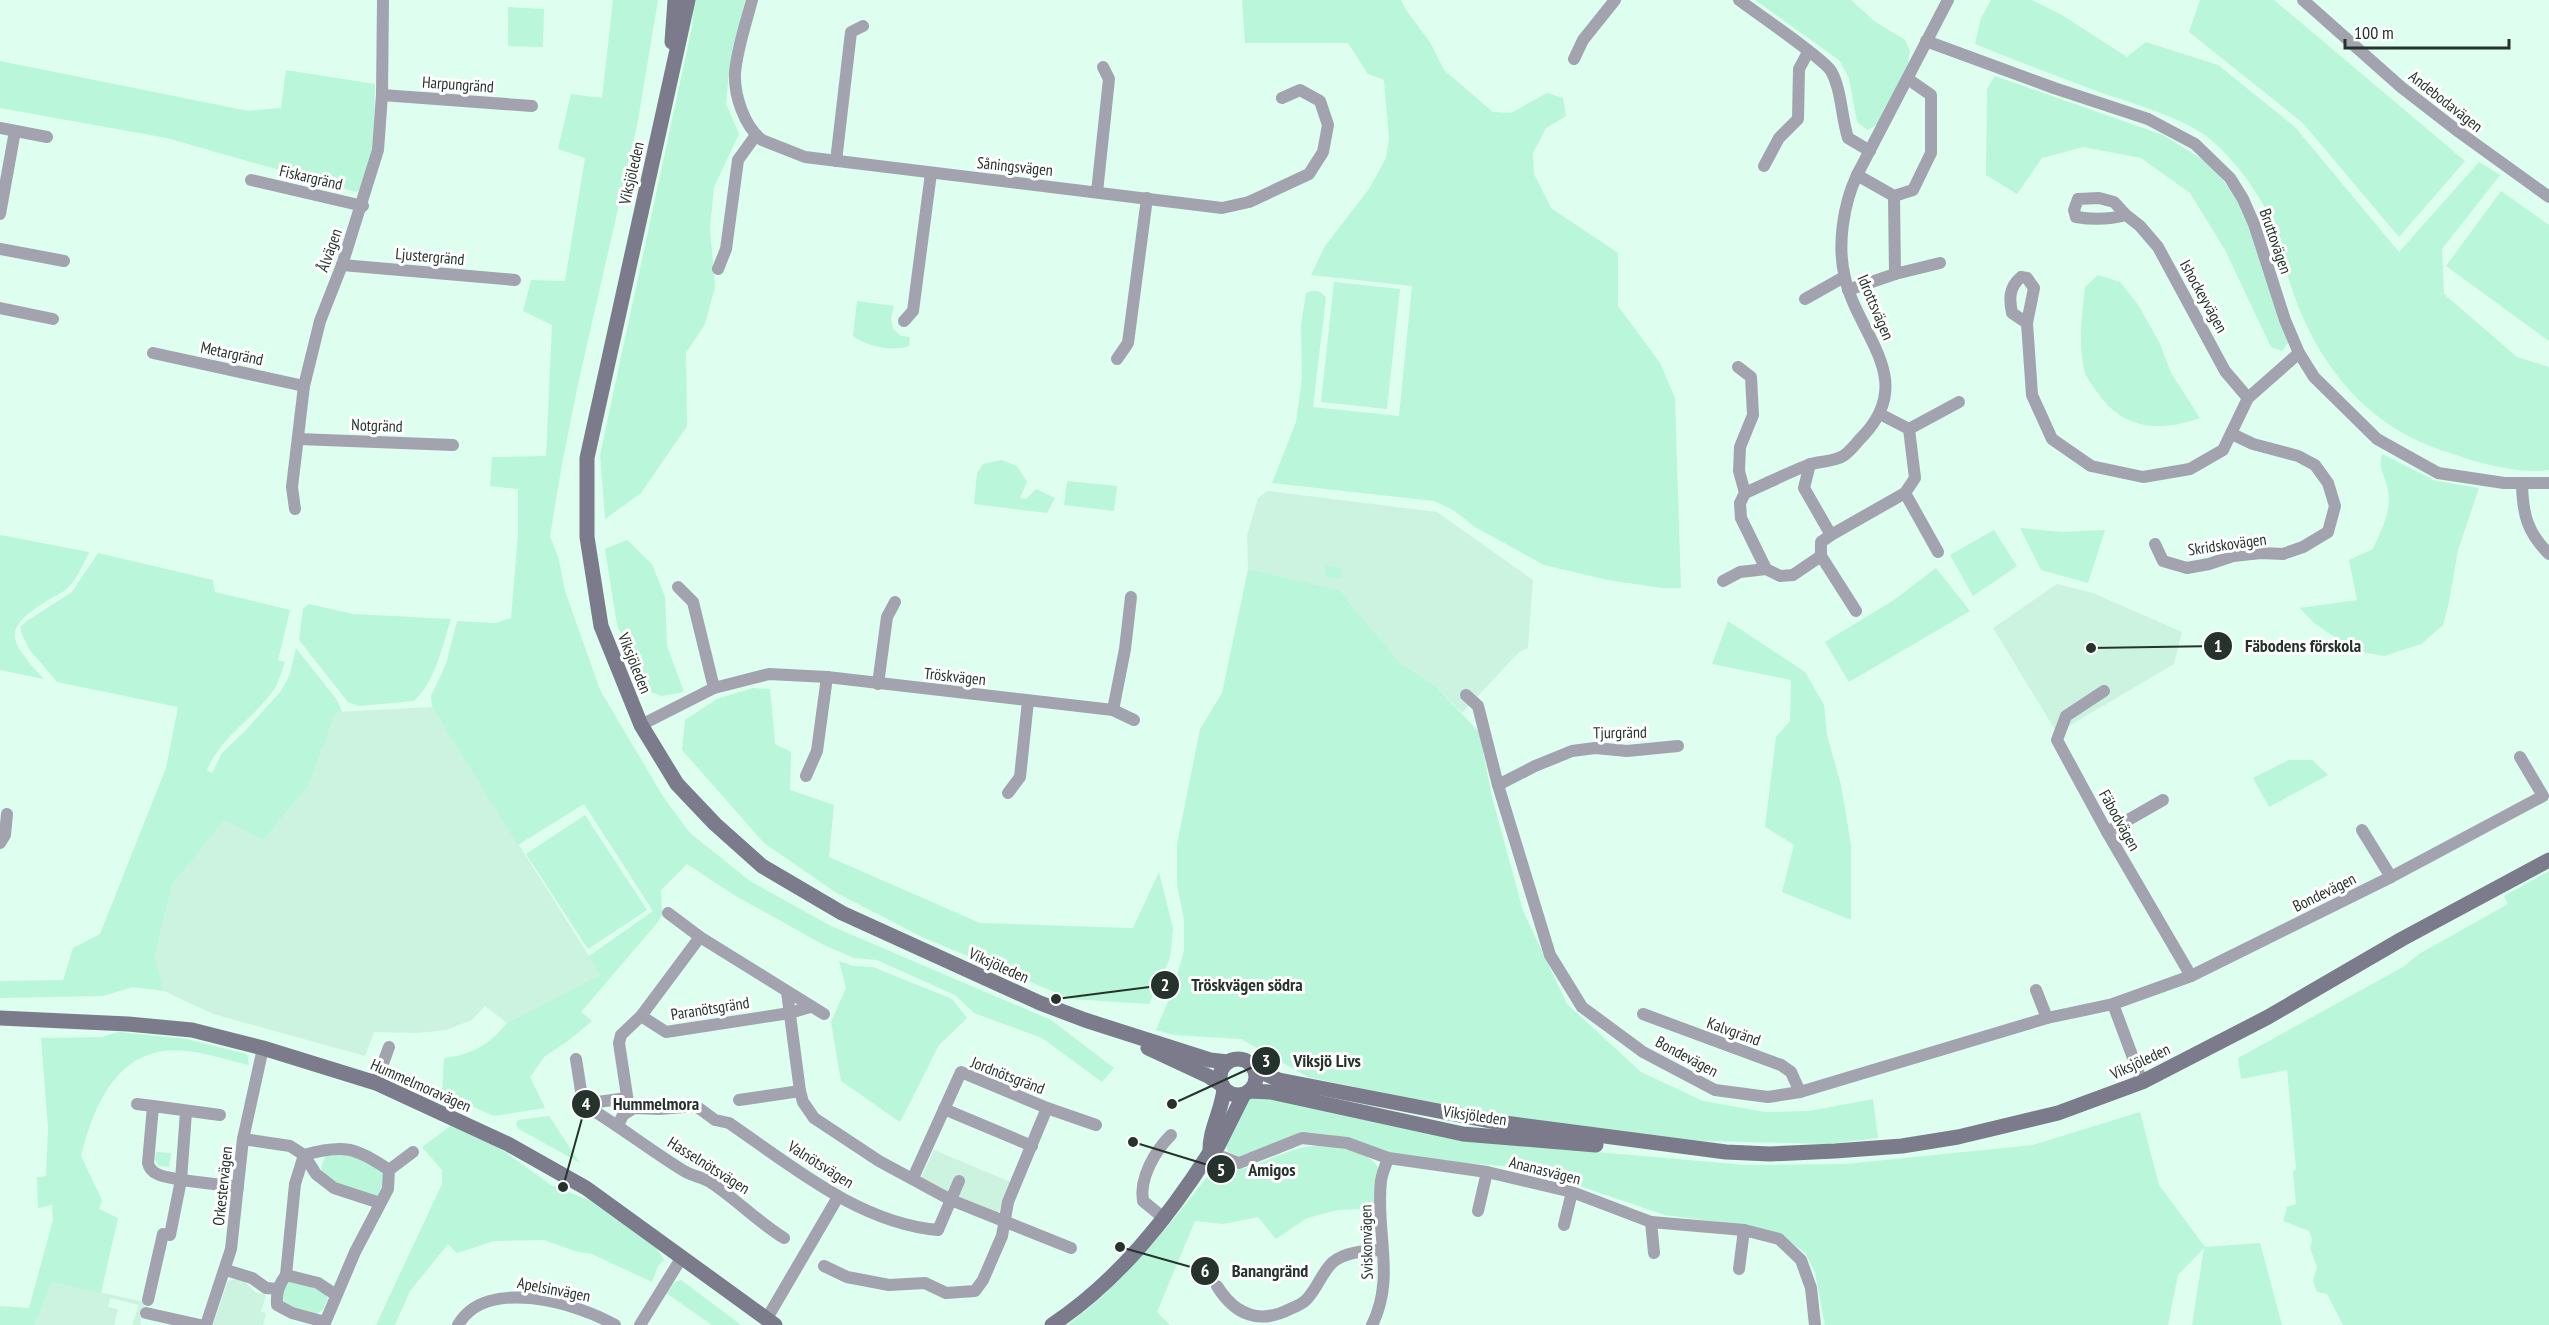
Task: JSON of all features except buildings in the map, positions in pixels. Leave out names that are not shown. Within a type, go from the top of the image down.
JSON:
[{"type":"main road","name":"Viksjöleden","points":[[670,78],[675,0]]},
{"type":"main road","name":"Viksjöleden","points":[[688,0],[587,458],[588,537],[601,626],[640,725],[677,784],[715,824],[762,866],[842,913],[1040,1003],[1085,1020],[1210,1060],[1228,1062]]},
{"type":"main road","name":"Viksjöleden","points":[[1246,1093],[1271,1092],[1463,1134],[1604,1145],[1770,1154],[1902,1146],[1959,1137],[2058,1113],[2142,1082],[2268,1017],[2402,939],[2549,860]]},
{"type":"main road","name":"Hummelmoravägen","points":[[0,1018],[128,1024],[192,1030],[263,1048],[376,1083],[508,1144],[586,1188],[771,1322]]},
{"type":"main road","name":"Viksjöleden","points":[[1085,1020],[1208,1076],[1223,1087]]},
{"type":"main road","points":[[1052,1325],[1077,1308],[1109,1278],[1165,1219],[1210,1152],[1218,1146],[1246,1093],[1256,1081],[1254,1069],[1250,1064],[1239,1059],[1228,1062],[1220,1073],[1223,1099],[1209,1141],[1210,1152]]},
{"type":"main road","name":"Viksjöleden","points":[[1254,1069],[1279,1080],[1490,1121],[1701,1149]]},
{"type":"main road","points":[[1223,1087],[1233,1094],[1246,1093]]},
{"type":"street","name":"Ålvägen","points":[[295,509],[292,487],[303,386],[320,321],[363,206],[378,150],[382,95],[383,0]]},
{"type":"street","points":[[718,269],[726,249],[738,160],[756,135],[741,108],[735,74],[752,0]]},
{"type":"street","points":[[1574,59],[1583,40],[1615,0]]},
{"type":"street","points":[[1739,0],[1830,68],[1839,89],[1842,119],[1848,138],[1870,152]]},
{"type":"street","name":"Idrottsvägen","points":[[1745,493],[1810,464],[1843,457],[1876,422],[1880,414],[1886,383],[1879,354],[1844,277],[1845,212],[1849,193],[1857,175],[1948,0]]},
{"type":"street","name":"Andebodavägen","points":[[2303,0],[2401,87],[2549,197]]},
{"type":"street","points":[[836,161],[851,32],[863,26]]},
{"type":"street","name":"Bruttovägen","points":[[1926,41],[2054,88],[2148,118],[2195,144],[2230,178],[2243,199],[2254,224],[2285,320],[2299,353],[2314,377],[2377,439],[2438,473],[2522,485],[2549,483]]},
{"type":"street","points":[[1764,166],[1779,138],[1798,119],[1799,69],[1808,51]]},
{"type":"street","points":[[1096,192],[1109,80],[1103,67]]},
{"type":"street","points":[[1857,175],[1894,196],[1913,190],[1931,153],[1931,95],[1908,79]]},
{"type":"street","name":"Såningsvägen","points":[[756,135],[805,157],[1222,208],[1249,202],[1309,174],[1323,152],[1328,125],[1320,102],[1300,90],[1282,98]]},
{"type":"street","name":"Harpungränd","points":[[382,95],[532,106]]},
{"type":"street","points":[[0,128],[47,137]]},
{"type":"street","points":[[0,214],[15,131]]},
{"type":"street","points":[[904,321],[914,311],[931,173]]},
{"type":"street","name":"Fiskargränd","points":[[251,180],[363,206]]},
{"type":"street","points":[[1894,196],[1895,274]]},
{"type":"street","points":[[1117,358],[1128,343],[1146,198]]},
{"type":"street","name":"Ishockeyvägen","points":[[2126,215],[2140,226],[2158,247],[2225,371],[2248,398]]},
{"type":"street","points":[[0,249],[64,261]]},
{"type":"street","points":[[1848,290],[1895,274],[1940,263]]},
{"type":"street","name":"Ljustergränd","points":[[342,265],[515,280]]},
{"type":"street","points":[[1805,299],[1844,277]]},
{"type":"street","points":[[0,308],[53,319]]},
{"type":"street","points":[[2027,323],[2032,395],[2052,439],[2091,465],[2143,477],[2190,469],[2223,450],[2248,398],[2299,353]]},
{"type":"street","name":"Metargränd","points":[[153,353],[303,386]]},
{"type":"street","points":[[1738,367],[1750,377],[1753,415],[1740,447],[1738,471],[1745,493],[1740,503],[1741,518],[1766,569]]},
{"type":"street","points":[[1909,429],[1959,402]]},
{"type":"street","points":[[1880,414],[1909,429]]},
{"type":"street","points":[[1856,611],[1821,556],[1821,542],[1905,493],[1915,478],[1909,429]]},
{"type":"street","name":"Skridskovägen","points":[[2155,544],[2163,561],[2187,568],[2210,564],[2233,556],[2261,553],[2283,554],[2303,547],[2328,532],[2335,506],[2328,483],[2315,465],[2298,456],[2253,444],[2232,434]]},
{"type":"street","name":"Notgränd","points":[[299,439],[453,445]]},
{"type":"street","points":[[1810,464],[1804,488],[1831,535]]},
{"type":"street","points":[[2522,485],[2523,510],[2532,535],[2549,554]]},
{"type":"street","points":[[1905,493],[1938,552]]},
{"type":"street","points":[[1723,581],[1740,572],[1766,569],[1780,576],[1793,575],[1821,556]]},
{"type":"street","points":[[678,587],[693,602],[714,688]]},
{"type":"street","points":[[1113,710],[1125,649],[1131,597]]},
{"type":"street","points":[[878,684],[887,617],[895,602]]},
{"type":"street","name":"Tröskvägen","points":[[640,725],[714,688],[769,674],[827,677],[1113,710],[1134,720]]},
{"type":"street","points":[[806,776],[817,751],[827,677]]},
{"type":"street","name":"Fäbodvägen","points":[[2104,691],[2066,716],[2057,740],[2107,832],[2191,976]]},
{"type":"street","name":"Bondevägen","points":[[1466,695],[1478,706],[1498,785],[1550,955],[1582,1007],[1643,1052],[1715,1090],[1768,1097],[1800,1092],[2047,1018],[2114,1004],[2191,976],[2391,877],[2543,796],[2520,756]]},
{"type":"street","points":[[1008,793],[1020,777],[1028,701]]},
{"type":"street","name":"Tjurgränd","points":[[1498,785],[1535,766],[1572,751],[1595,748],[1627,751],[1678,746]]},
{"type":"street","points":[[2107,832],[2163,800]]},
{"type":"street","points":[[0,843],[6,835],[7,814]]},
{"type":"street","points":[[2362,830],[2391,877]]},
{"type":"street","name":"Paranötsgränd","points":[[668,913],[700,937],[824,1014]]},
{"type":"street","name":"Paranötsgränd","points":[[628,1103],[619,1043],[621,1035],[641,1016],[700,937]]},
{"type":"street","points":[[2036,990],[2047,1018]]},
{"type":"street","points":[[787,992],[800,1091],[803,1102],[814,1118],[879,1161],[951,1200],[1071,1248]]},
{"type":"street","points":[[2114,1004],[2142,1082]]},
{"type":"street","name":"Paranötsgränd","points":[[641,1016],[666,1032],[790,1013],[810,1007]]},
{"type":"street","name":"Kalvgränd","points":[[1643,1014],[1781,1065],[1791,1072],[1800,1092]]},
{"type":"street","points":[[376,1083],[389,1047]]},
{"type":"street","name":"Orkestervägen","points":[[206,1325],[226,1270],[236,1217],[243,1139],[263,1048]]},
{"type":"street","points":[[576,1059],[583,1104],[628,1103],[618,1125]]},
{"type":"street","name":"Jordnötsgränd","points":[[913,1178],[961,1072],[1047,1108],[1096,1125]]},
{"type":"street","points":[[739,1100],[800,1091]]},
{"type":"street","name":"Valnötsvägen","points":[[628,1103],[696,1106],[715,1120],[729,1123],[838,1197],[914,1228],[938,1230],[951,1200]]},
{"type":"street","points":[[137,1104],[220,1115]]},
{"type":"street","name":"Hasselnötsvägen","points":[[583,1104],[686,1172],[708,1180],[754,1214],[763,1225],[784,1238]]},
{"type":"street","points":[[153,1106],[150,1169],[154,1173],[182,1180],[238,1187]]},
{"type":"street","name":"Jordnötsgränd","points":[[1005,1222],[1008,1202],[1047,1108]]},
{"type":"street","points":[[944,1109],[1032,1146]]},
{"type":"street","points":[[186,1112],[182,1180],[147,1307],[200,1325]]},
{"type":"street","points":[[1165,1219],[1143,1201],[1141,1190],[1161,1145],[1172,1135]]},
{"type":"street","name":"Ananasvägen","points":[[1210,1152],[1239,1162],[1302,1138],[1347,1143],[1388,1158],[1486,1172],[1572,1192],[1651,1222],[1744,1230],[1779,1239],[1802,1260],[1811,1288],[1815,1325]]},
{"type":"street","points":[[243,1139],[290,1146],[304,1155],[316,1174],[334,1188],[380,1203]]},
{"type":"street","points":[[304,1155],[331,1147],[350,1150],[364,1155],[389,1170]]},
{"type":"street","points":[[304,1155],[295,1184],[286,1275],[278,1289],[278,1305],[292,1313],[324,1323],[355,1252],[388,1189],[389,1170],[412,1152]]},
{"type":"street","name":"Sviskonvägen","points":[[1372,1325],[1381,1307],[1385,1265],[1382,1250],[1381,1180],[1388,1158]]},
{"type":"street","points":[[1478,1211],[1486,1172]]},
{"type":"street","points":[[951,1200],[959,1181]]},
{"type":"street","points":[[1564,1225],[1572,1192]]},
{"type":"street","points":[[771,1322],[838,1197]]},
{"type":"street","points":[[825,1266],[847,1277],[889,1285],[925,1284],[946,1293],[975,1291],[983,1280],[1002,1236],[1005,1222]]},
{"type":"street","points":[[1651,1222],[1654,1253]]},
{"type":"street","points":[[1739,1269],[1744,1230]]},
{"type":"street","points":[[1217,1286],[1226,1299],[1243,1313],[1261,1318],[1278,1316],[1306,1300],[1333,1262],[1358,1251],[1382,1250]]},
{"type":"street","points":[[640,1325],[682,1257]]},
{"type":"street","points":[[226,1270],[252,1278],[266,1288],[278,1289]]},
{"type":"street","points":[[286,1275],[318,1283],[336,1295]]},
{"type":"street","name":"Apelsinvägen","points":[[458,1325],[473,1309],[500,1298],[515,1297],[553,1303],[598,1315],[615,1325]]},
{"type":"shaded area","points":[[613,0],[658,0],[637,126],[578,384],[550,536],[559,560],[565,591],[600,690],[664,798],[690,833],[750,881],[831,926],[1051,1020],[1114,1068],[1102,1082],[1042,1038],[974,1013],[955,995],[877,960],[854,958],[824,945],[734,895],[687,864],[661,890],[662,915],[657,923],[581,1012],[592,1021],[544,1057],[530,1077],[545,1108],[494,1116],[442,1093],[444,1058],[479,1048],[507,1023],[600,975],[589,956],[653,911],[584,804],[518,845],[432,707],[431,696],[446,664],[457,621],[496,623],[511,618],[518,534],[518,489],[490,486],[492,457],[546,456],[552,325],[523,311],[531,280],[565,281],[585,158],[558,149],[571,94],[602,98]]},
{"type":"shaded area","points":[[694,0],[745,0],[729,72],[726,104],[739,134],[714,187],[710,228],[715,287],[705,324],[686,353],[687,426],[641,493],[605,519],[600,455],[692,27]]},
{"type":"shaded area","points":[[1242,0],[1401,0],[1430,42],[1444,70],[1493,112],[1511,113],[1547,93],[1563,98],[1566,116],[1546,128],[1533,153],[1534,174],[1551,208],[1618,253],[1618,306],[1660,363],[1675,398],[1681,588],[1662,588],[1608,580],[1544,565],[1475,527],[1453,510],[1434,501],[1272,483],[1296,422],[1302,378],[1301,325],[1306,293],[1317,291],[1326,297],[1313,407],[1399,416],[1412,286],[1311,275],[1325,246],[1369,189],[1386,158],[1389,139],[1384,80],[1368,74],[1348,43],[1245,43]]},
{"type":"shaded area","points":[[1755,0],[1851,0],[1874,21],[1905,40],[1910,51],[1908,63],[1878,124],[1868,130],[1857,122],[1849,78],[1839,60]]},
{"type":"shaded area","points":[[1991,0],[2032,0],[2062,15],[2127,57],[2146,42],[2218,65],[2295,127],[2399,252],[2479,162],[2500,175],[2442,249],[2444,294],[2517,357],[2549,367],[2549,470],[2510,469],[2459,456],[2419,441],[2371,411],[2350,391],[2317,345],[2293,292],[2274,226],[2255,190],[2229,158],[2210,139],[2173,118],[1975,44],[1981,18]]},
{"type":"shaded area","points":[[2200,0],[2274,0],[2465,161],[2399,237],[2303,123],[2189,32]]},
{"type":"shaded area","points":[[508,7],[544,9],[543,47],[508,46]]},
{"type":"shaded area","points":[[0,61],[248,111],[281,108],[286,70],[375,84],[374,151],[366,185],[356,192],[167,138],[0,108]]},
{"type":"shaded area","points":[[1995,76],[2163,135],[2208,163],[2240,201],[2289,342],[2282,351],[2271,347],[2225,250],[2190,193],[2141,158],[2083,147],[2042,158],[2017,194],[1986,175],[1987,89]]},
{"type":"shaded area","points":[[2501,191],[2549,225],[2549,341],[2446,266]]},
{"type":"shaded area","points":[[2098,275],[2120,282],[2139,306],[2160,344],[2171,373],[2200,418],[2169,425],[2141,424],[2116,413],[2095,389],[2088,379],[2082,359],[2081,328],[2085,287]]},
{"type":"shaded area","points":[[1334,282],[1400,289],[1387,409],[1321,402]]},
{"type":"shaded area","points":[[857,301],[894,306],[891,318],[893,329],[901,336],[910,337],[909,346],[880,347],[865,343],[853,336]]},
{"type":"shaded area","points":[[2382,454],[2436,481],[2479,488],[2458,550],[2443,625],[2421,644],[2384,656],[2356,651],[2314,623],[2300,608],[2357,600],[2349,560],[2373,549],[2385,521],[2388,506],[2388,490],[2381,465]]},
{"type":"shaded area","points":[[1001,460],[1017,466],[1027,482],[1020,498],[1026,499],[1036,489],[1055,498],[1047,513],[974,504],[977,473],[983,464]]},
{"type":"shaded area","points":[[1067,481],[1117,486],[1114,511],[1064,505]]},
{"type":"shaded area","points":[[1268,491],[1437,512],[1533,580],[1528,648],[1519,652],[1462,713],[1436,687],[1400,663],[1339,590],[1248,569],[1247,536],[1258,498]]},
{"type":"shaded area","points":[[2020,528],[2062,532],[2105,530],[2088,583],[2041,570]]},
{"type":"shaded area","points":[[1994,530],[2017,566],[1973,596],[1950,555]]},
{"type":"shaded area","points":[[0,535],[89,552],[72,583],[64,591],[33,610],[16,628],[17,645],[44,679],[0,670]]},
{"type":"shaded area","points":[[627,540],[652,564],[665,597],[667,646],[684,692],[662,696],[648,691],[617,625],[605,549]]},
{"type":"shaded area","points":[[98,553],[213,580],[215,592],[290,610],[278,660],[285,662],[276,685],[258,709],[220,747],[207,770],[212,773],[222,753],[281,691],[290,674],[296,648],[337,700],[342,712],[336,712],[309,785],[263,840],[224,820],[173,883],[155,956],[164,991],[133,987],[103,996],[0,998],[0,981],[63,980],[73,948],[100,934],[166,768],[178,707],[57,682],[29,649],[21,632],[21,626],[27,621],[72,592]]},
{"type":"shaded area","points":[[1326,565],[1342,569],[1340,579],[1324,575]]},
{"type":"shaded area","points":[[1936,568],[1970,611],[1849,682],[1825,642],[1894,600]]},
{"type":"shaded area","points":[[1248,569],[1339,590],[1400,663],[1436,687],[1479,732],[1492,797],[1523,911],[1567,1004],[1641,1072],[1703,1101],[1765,1112],[1809,1111],[1873,1099],[1878,1138],[1827,1144],[1702,1141],[1493,1116],[1308,1077],[1241,1039],[1174,1035],[1156,1030],[1172,992],[1184,951],[1184,920],[1177,885],[1177,844],[1200,729],[1222,693]]},
{"type":"shaded area","points":[[2057,584],[2093,593],[2182,632],[2174,664],[2057,733],[1993,628]]},
{"type":"shaded area","points":[[309,604],[353,614],[451,619],[437,663],[422,693],[414,701],[359,706],[348,702],[299,640],[303,609]]},
{"type":"shaded area","points":[[1728,621],[1805,672],[1824,705],[1827,735],[1841,785],[1851,845],[1851,920],[1782,892],[1794,845],[1765,827],[1776,737],[1790,721],[1791,680],[1712,664]]},
{"type":"shaded area","points":[[753,688],[770,689],[775,744],[791,752],[790,790],[834,805],[829,857],[980,923],[1133,928],[1159,872],[1173,928],[1170,958],[1149,1004],[1071,999],[922,937],[835,892],[764,843],[682,750],[685,720],[717,699]]},
{"type":"shaded area","points":[[432,707],[601,975],[507,1023],[485,1006],[472,1020],[446,1030],[418,1033],[374,1032],[365,1056],[213,1014],[164,991],[155,956],[173,883],[224,819],[263,840],[309,785],[336,712]]},
{"type":"shaded area","points":[[2289,760],[2312,760],[2328,775],[2269,807],[2253,778]]},
{"type":"shaded area","points":[[585,815],[647,910],[588,949],[526,854]]},
{"type":"shaded area","points":[[2549,871],[2549,1325],[2343,1325],[2327,1294],[2317,1292],[2313,1281],[2317,1267],[2310,1248],[2312,1239],[2309,1231],[2283,1221],[2287,1207],[2296,1204],[2293,1172],[2296,1169],[2287,1070],[2241,1079],[2238,1058],[2403,967],[2419,954],[2508,904],[2504,896]]},
{"type":"shaded area","points":[[839,961],[853,966],[873,967],[952,999],[967,1018],[939,1045],[900,1122],[841,1081],[831,1022],[846,988]]},
{"type":"shaded area","points":[[118,1032],[187,1039],[247,1054],[249,1065],[195,1052],[173,1050],[145,1056],[117,1076],[98,1106],[81,1156],[102,1200],[99,1209],[118,1218],[101,1293],[52,1282],[35,1325],[0,1325],[0,1306],[29,1308],[53,1220],[52,1205],[38,1208],[37,1177],[46,1176],[48,1128],[41,1038],[102,1037]]},
{"type":"shaded area","points":[[1264,1096],[1457,1140],[1746,1165],[1846,1164],[2033,1145],[2140,1112],[2159,1185],[2205,1247],[2260,1243],[2282,1325],[2192,1325],[2204,1248],[2178,1275],[2168,1325],[1825,1325],[1815,1272],[1805,1253],[1784,1237],[1747,1226],[1665,1215],[1574,1184],[1512,1167],[1419,1159],[1303,1134],[1239,1156],[1228,1152],[1225,1140],[1242,1105],[1251,1098]]},
{"type":"shaded area","points":[[549,1116],[580,1163],[519,1129],[516,1124],[518,1120]]},
{"type":"shaded area","points":[[453,1124],[497,1146],[551,1185],[596,1203],[651,1240],[664,1260],[658,1266],[652,1282],[592,1254],[575,1251],[544,1240],[494,1241],[457,1253],[448,1244],[410,1291],[395,1325],[376,1325],[442,1184],[442,1170],[422,1147]]},
{"type":"shaded area","points":[[1322,1145],[1355,1152],[1371,1159],[1376,1164],[1380,1179],[1376,1208],[1338,1210],[1307,1218],[1276,1239],[1258,1217],[1223,1224],[1195,1221],[1157,1312],[1170,1325],[1067,1325],[1087,1310],[1126,1273],[1163,1232],[1212,1170],[1244,1168],[1293,1150]]},
{"type":"shaded area","points":[[934,1150],[1013,1183],[997,1216],[921,1178]]},
{"type":"shaded area","points":[[156,1152],[171,1153],[169,1167],[159,1166],[155,1160]]},
{"type":"shaded area","points":[[344,1152],[380,1169],[386,1180],[382,1192],[376,1197],[347,1189],[321,1173],[326,1154]]},
{"type":"shaded area","points":[[242,1279],[255,1292],[266,1295],[261,1312],[266,1313],[263,1325],[213,1325],[228,1281]]},
{"type":"shaded area","points":[[289,1279],[324,1292],[328,1299],[323,1309],[317,1314],[285,1306],[283,1292]]},
{"type":"shaded area","points":[[681,1280],[741,1325],[712,1325],[666,1293],[675,1282]]},
{"type":"shaded area","points":[[52,1282],[145,1302],[140,1325],[132,1325],[139,1305],[110,1298],[108,1307],[118,1309],[114,1325],[35,1325]]},
{"type":"place","name":"Fäbodens förskola","points":[[2091,648]]},
{"type":"place","name":"Tröskvägen södra","points":[[1056,999]]},
{"type":"place","name":"Viksjö Livs","points":[[1172,1104]]},
{"type":"place","name":"Amigos","points":[[1133,1142]]},
{"type":"place","name":"Hummelmora","points":[[563,1187]]},
{"type":"place","name":"Banangränd","points":[[1120,1247]]}]
